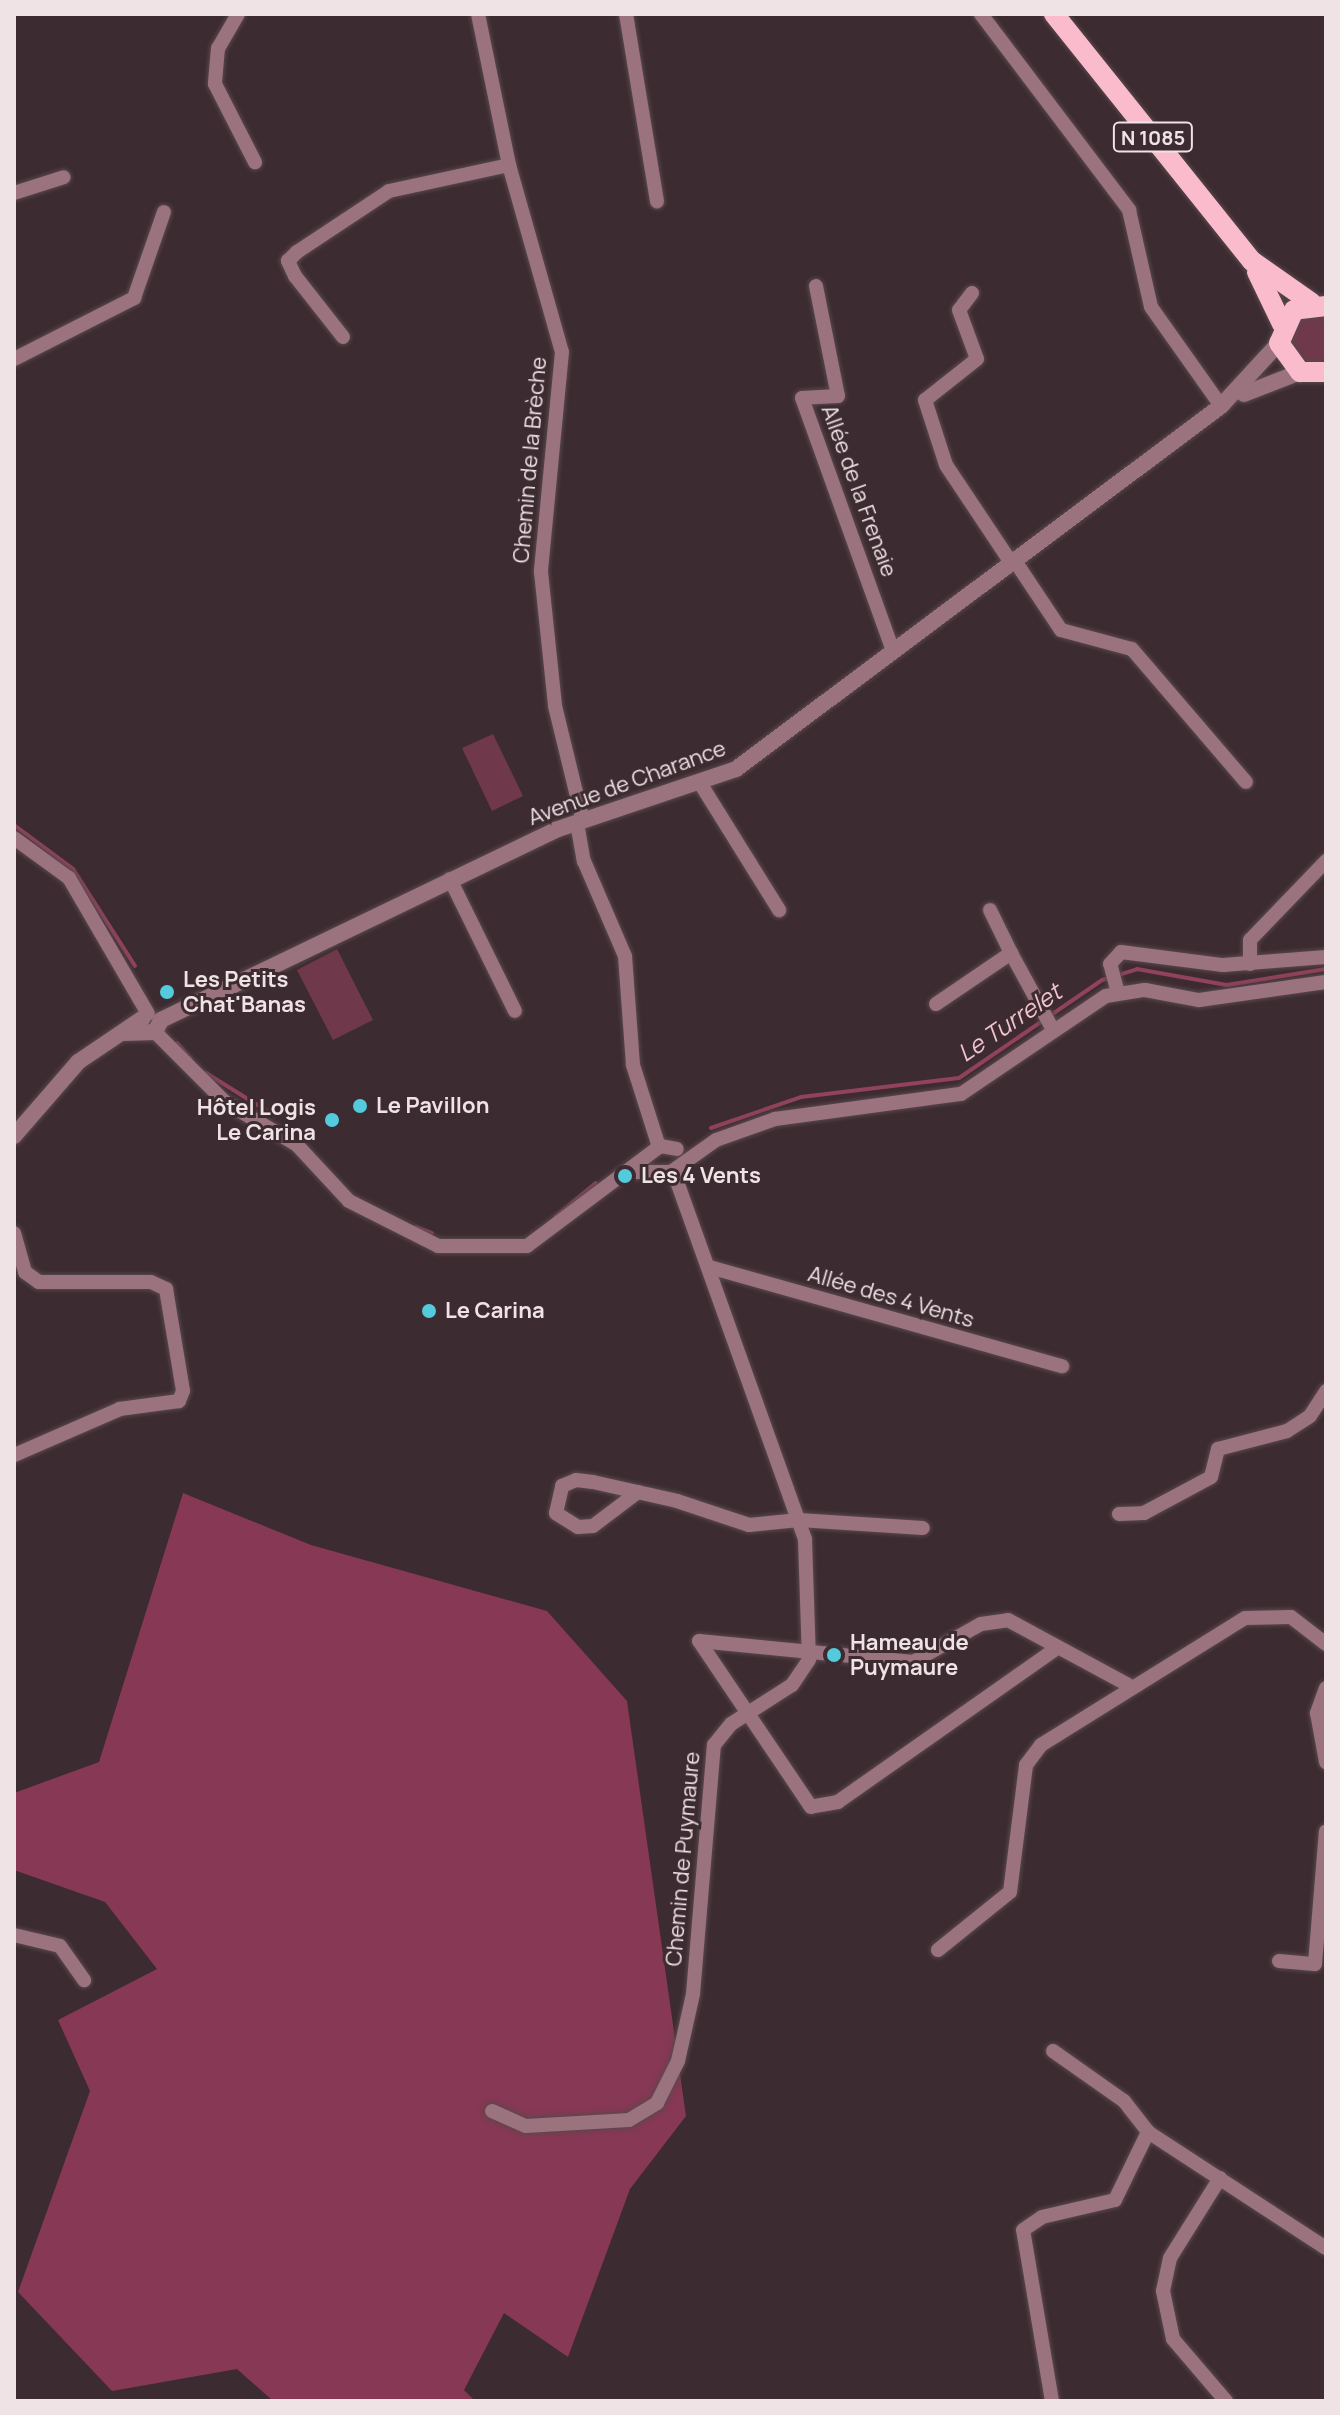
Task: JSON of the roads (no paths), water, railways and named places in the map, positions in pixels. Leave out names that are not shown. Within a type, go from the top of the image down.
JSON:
[{"type":"main road","name":"N 1085","points":[[1054,14],[1252,261],[1280,334]]},
{"type":"main road","name":"N 1085","points":[[1252,261],[1319,305]]},
{"type":"main road","points":[[1319,305],[1280,334],[1300,372],[1325,373]]},
{"type":"street","points":[[238,14],[218,48],[215,84],[255,162]]},
{"type":"street","name":"Chemin de la Brèche","points":[[478,14],[509,165],[562,352],[541,572],[555,706],[580,822],[584,861],[619,932],[633,1065],[666,1159]]},
{"type":"street","points":[[626,14],[657,201]]},
{"type":"street","points":[[981,14],[1129,210],[1151,307],[1221,406]]},
{"type":"street","points":[[343,337],[295,276],[288,261],[389,191],[509,165]]},
{"type":"street","points":[[14,193],[64,177]]},
{"type":"street","points":[[14,359],[134,298],[164,212]]},
{"type":"street","name":"Allée de la Frenaie","points":[[816,286],[838,396],[802,398],[892,648]]},
{"type":"street","points":[[972,293],[959,310],[977,359],[925,400],[946,465],[1061,630],[1132,649],[1246,782]]},
{"type":"street","name":"Avenue de Charance","points":[[1221,406],[1280,334]]},
{"type":"street","name":"Avenue de Charance","points":[[14,1136],[109,1036],[150,1023],[450,879],[580,822],[700,783],[782,738],[892,648],[1013,562],[1221,406],[1300,372]]},
{"type":"street","points":[[700,783],[779,910]]},
{"type":"street","points":[[14,838],[69,878],[150,1023],[225,1102],[297,1145],[349,1201],[438,1246],[527,1246],[634,1172],[716,1140],[807,1111],[961,1094],[1047,1021],[1117,990],[1199,1000],[1326,982]]},
{"type":"street","points":[[1250,964],[1250,940],[1326,861]]},
{"type":"street","points":[[450,879],[515,1011]]},
{"type":"street","points":[[990,910],[1047,1021]]},
{"type":"street","points":[[1117,990],[1111,967],[1121,952],[1137,950],[1250,964],[1326,957]]},
{"type":"street","points":[[936,1004],[1011,953]]},
{"type":"street","name":"Chemin de Puymaure","points":[[492,2111],[526,2126],[629,2120],[665,2091],[693,1994],[710,1760],[720,1735],[800,1678],[810,1650],[809,1562],[799,1520],[709,1267],[666,1159]]},
{"type":"street","points":[[14,1233],[25,1272],[39,1282],[151,1282],[166,1289],[183,1391],[179,1401],[120,1409],[14,1455]]},
{"type":"street","name":"Allée des 4 Vents","points":[[709,1267],[1062,1366]]},
{"type":"street","points":[[1119,1514],[1144,1513],[1211,1477],[1218,1449],[1287,1431],[1310,1416],[1326,1391]]},
{"type":"street","points":[[638,1492],[593,1526],[578,1527],[556,1513],[556,1495],[576,1480],[638,1492],[749,1525],[799,1520],[923,1528]]},
{"type":"street","points":[[938,1950],[1010,1892],[1032,1755],[1128,1685],[1258,1615],[1291,1617],[1326,1644]]},
{"type":"street","points":[[1057,1648],[838,1802],[811,1807],[699,1641],[913,1662],[981,1624],[1008,1620],[1128,1685]]},
{"type":"street","points":[[1326,1688],[1317,1713],[1326,1762]]},
{"type":"street","points":[[1279,1961],[1315,1964],[1326,1831]]},
{"type":"street","points":[[14,1935],[60,1946],[84,1980]]},
{"type":"street","points":[[1053,2051],[1124,2101],[1148,2132],[1326,2248]]},
{"type":"street","points":[[1052,2401],[1023,2230],[1042,2217],[1115,2200],[1148,2132]]},
{"type":"street","points":[[1220,2178],[1170,2258],[1163,2291],[1173,2339],[1226,2401]]},
{"type":"waterway","name":"Le Turrelet","points":[[14,825],[73,869],[135,966]]},
{"type":"waterway","name":"Le Turrelet","points":[[711,1128],[801,1097],[959,1078],[1102,980],[1137,969],[1227,985],[1326,969]]},
{"type":"waterway","name":"Le Turrelet","points":[[177,1043],[191,1059]]},
{"type":"waterway","name":"Le Turrelet","points":[[206,1073],[275,1116]]},
{"type":"waterway","name":"Le Turrelet","points":[[555,1217],[596,1183]]},
{"type":"waterway","name":"Le Turrelet","points":[[416,1227],[432,1233]]},
{"type":"place","name":"Les Petits Chat'Banas","points":[[167,992]]},
{"type":"place","name":"Le Pavillon","points":[[360,1106]]},
{"type":"place","name":"Hôtel Logis Le Carina","points":[[332,1120]]},
{"type":"place","name":"Les 4 Vents","points":[[625,1176]]},
{"type":"place","name":"Le Carina","points":[[429,1311]]},
{"type":"place","name":"Hameau de Puymaure","points":[[834,1655]]}]
